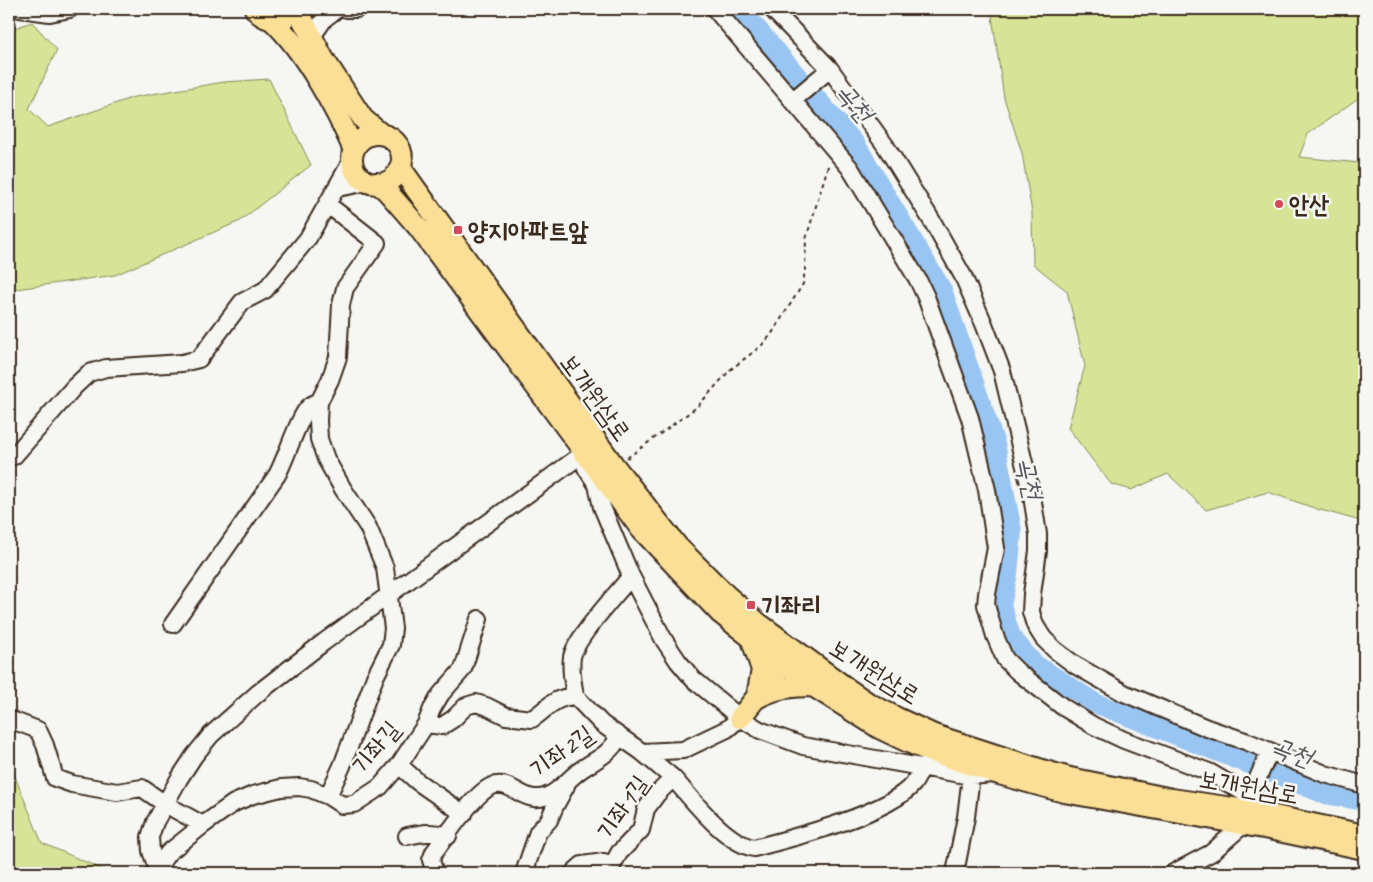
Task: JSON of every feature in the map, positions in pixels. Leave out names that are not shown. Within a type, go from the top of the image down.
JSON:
[{"type":"main road","name":"보개원삼로","points":[[255,9],[262,16],[272,20],[291,41],[321,86],[346,133],[353,155],[353,166],[359,176],[386,190],[419,228],[581,455],[641,529],[720,613],[751,638],[789,657],[868,703],[934,735],[1008,760],[1070,778],[1172,798],[1248,805],[1364,835]]},
{"type":"main road","name":"보개원삼로","points":[[272,20],[288,17],[297,9],[311,38],[363,120],[381,134],[391,138],[398,146],[401,156],[400,167],[615,467],[678,546],[726,595],[758,623],[813,686],[904,740],[929,751],[999,774],[1064,792],[1248,805],[1364,849]]},
{"type":"main road","points":[[353,155],[357,144],[365,137],[381,134]]},
{"type":"main road","points":[[373,183],[390,179],[400,167]]},
{"type":"main road","points":[[751,638],[762,670],[757,698]]},
{"type":"main road","points":[[740,718],[789,657]]},
{"type":"main road","points":[[757,698],[768,692],[785,687],[813,686]]},
{"type":"street","points":[[20,9],[50,13],[70,9]]},
{"type":"street","points":[[311,38],[325,18],[337,9]]},
{"type":"street","points":[[346,9],[357,9]]},
{"type":"street","points":[[715,9],[850,168],[918,280],[926,297],[970,418],[987,490],[994,524],[996,548],[986,605],[995,636],[1005,659],[1018,672],[1063,707],[1094,726],[1124,740],[1209,772],[1248,805]]},
{"type":"street","points":[[772,9],[830,69],[885,145],[932,221],[963,276],[984,324],[1002,371],[1032,496],[1038,534],[1032,612],[1035,624],[1043,638],[1074,665],[1124,693],[1325,774],[1364,785]]},
{"type":"street","points":[[792,101],[830,69]]},
{"type":"street","points":[[14,456],[74,387],[89,373],[106,368],[182,363],[199,359],[242,302],[265,290],[308,238],[338,188],[353,155]]},
{"type":"street","points":[[338,188],[373,183]]},
{"type":"street","points":[[327,204],[377,243],[345,288],[338,357],[320,402],[319,439],[326,459],[377,545],[385,568],[393,628],[391,645],[375,677],[342,766],[328,796]]},
{"type":"street","points":[[173,624],[277,475],[285,461],[304,412],[311,405],[320,402]]},
{"type":"street","points":[[158,872],[151,851],[150,837],[155,822],[194,756],[211,735],[265,688],[388,594],[581,455]]},
{"type":"street","name":"보개원삼로","points":[[581,455],[597,485],[602,507],[632,576],[664,640],[678,661],[693,678],[740,718],[760,730],[804,746],[971,776],[999,774]]},
{"type":"street","points":[[632,576],[579,640],[573,655],[571,668],[575,696],[602,724],[642,752],[683,750],[726,729],[740,718]]},
{"type":"street","points":[[426,724],[441,694],[463,669],[479,619]]},
{"type":"street","name":"기좌길","points":[[158,872],[168,853],[203,825],[240,800],[281,788],[311,789],[328,796],[342,805],[354,804],[380,787],[399,765],[426,724],[442,726],[453,719],[466,706],[476,703],[506,716],[532,719],[549,704],[563,697],[575,696]]},
{"type":"street","points":[[9,719],[38,730],[45,745],[55,778],[72,784],[117,792],[142,788],[165,804],[203,825]]},
{"type":"street","name":"기좌2길","points":[[435,873],[431,860],[434,852],[475,798],[484,790],[494,785],[507,786],[525,797],[537,799],[555,792],[581,770],[600,759],[614,747],[619,737]]},
{"type":"street","points":[[1173,873],[1211,852],[1248,805],[1270,751]]},
{"type":"street","name":"기좌1길","points":[[609,871],[619,853],[641,830],[646,809],[657,794],[673,778],[642,752]]},
{"type":"street","points":[[399,765],[418,782],[464,814]]},
{"type":"street","points":[[673,778],[720,829],[744,846],[754,848],[863,814],[900,795],[913,784],[922,767]]},
{"type":"street","points":[[955,873],[966,817],[971,776]]},
{"type":"street","points":[[524,873],[538,832],[549,820],[554,806],[568,782]]},
{"type":"street","points":[[407,836],[431,832],[448,836]]},
{"type":"street","points":[[574,872],[582,865],[604,862],[609,871]]},
{"type":"path","points":[[615,467],[697,406],[730,370],[761,346],[771,335],[803,284],[806,239],[834,149]]},
{"type":"green space","points":[[991,9],[1364,9],[1364,94],[1308,134],[1299,157],[1360,163],[1364,161],[1364,522],[1317,509],[1268,492],[1206,510],[1168,474],[1131,490],[1111,484],[1068,428],[1085,366],[1067,291],[1033,264],[1032,213],[1022,153],[1004,98]]},
{"type":"green space","points":[[32,22],[57,50],[29,109],[48,127],[134,97],[224,82],[269,79],[311,165],[240,221],[115,275],[9,290],[9,30]]},
{"type":"green space","points":[[9,762],[42,843],[111,873],[9,873]]},
{"type":"waterway","name":"곡천","points":[[740,9],[856,145],[942,290],[995,444],[1012,531],[1008,573],[1001,605],[1011,637],[1034,664],[1095,703],[1325,794],[1364,801]]},
{"type":"place","name":"안산","points":[[1279,204]]},
{"type":"place","name":"양지아파트앞","points":[[458,230]]},
{"type":"place","name":"기좌리","points":[[751,605]]}]
